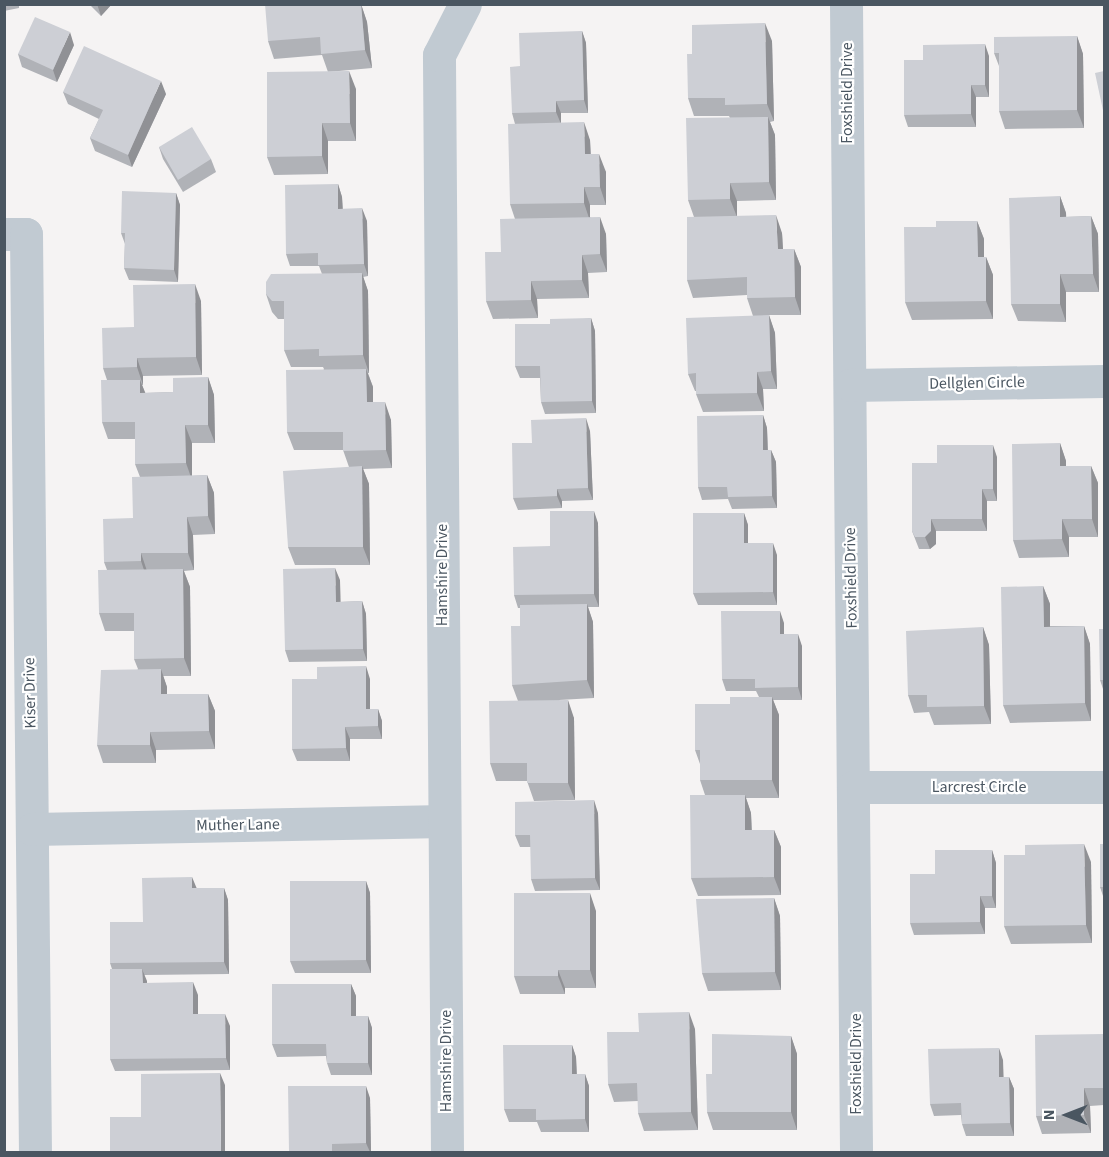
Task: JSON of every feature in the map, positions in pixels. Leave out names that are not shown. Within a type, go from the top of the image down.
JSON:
[{"type":"street","name":"Hamshire Drive","points":[[447,1152],[439,55],[465,4]]},
{"type":"street","name":"Foxshield Drive","points":[[846,4],[856,1152]]},
{"type":"street","name":"Kiser Drive","points":[[15,234],[32,829],[35,1152]]},
{"type":"street","name":"Dellglen Circle","points":[[850,385],[1104,381]]},
{"type":"street","name":"Larcrest Circle","points":[[853,787],[1104,787]]},
{"type":"street","name":"Muther Lane","points":[[32,829],[444,821]]},
{"type":"building","points":[[265,4],[361,4],[365,50],[321,54],[320,37],[268,41]]},
{"type":"building","points":[[35,17],[70,32],[53,70],[18,54]]},
{"type":"building","points":[[765,23],[767,104],[725,105],[725,98],[688,98],[687,54],[692,54],[692,25]]},
{"type":"building","points":[[582,31],[584,100],[556,101],[556,112],[512,113],[510,67],[520,66],[519,33]]},
{"type":"building","points":[[1077,36],[1077,110],[999,111],[999,53],[994,53],[994,37]]},
{"type":"building","points":[[985,44],[985,85],[971,85],[971,114],[904,115],[904,60],[923,60],[923,45]]},
{"type":"building","points":[[84,46],[161,81],[128,155],[90,138],[103,110],[63,92]]},
{"type":"building","points":[[349,71],[350,123],[322,123],[322,156],[267,157],[267,72]]},
{"type":"building","points":[[1104,71],[1104,115],[1095,73]]},
{"type":"building","points":[[768,117],[769,182],[730,183],[730,199],[688,200],[686,118]]},
{"type":"building","points":[[584,122],[585,154],[599,154],[600,187],[584,187],[584,203],[510,204],[508,124]]},
{"type":"building","points":[[192,127],[211,159],[178,180],[159,147]]},
{"type":"building","points":[[338,184],[338,209],[362,208],[364,264],[318,265],[318,253],[286,254],[285,185]]},
{"type":"building","points":[[122,191],[176,193],[174,270],[124,268],[125,233],[121,233]]},
{"type":"building","points":[[1060,196],[1060,217],[1091,216],[1093,274],[1060,274],[1060,304],[1011,304],[1009,198]]},
{"type":"building","points":[[776,215],[778,249],[794,249],[795,297],[747,298],[747,277],[687,280],[687,217]]},
{"type":"building","points":[[600,217],[600,254],[582,255],[582,280],[531,281],[531,300],[486,301],[485,252],[501,252],[500,219]]},
{"type":"building","points":[[936,221],[977,221],[978,257],[986,257],[986,301],[905,302],[904,227],[936,227]]},
{"type":"building","points":[[362,273],[363,355],[319,356],[319,349],[284,350],[284,301],[272,301],[266,294],[266,282],[271,274]]},
{"type":"building","points":[[195,284],[196,357],[137,358],[137,367],[103,368],[102,328],[134,327],[133,285]]},
{"type":"building","points":[[769,315],[771,371],[757,372],[757,393],[696,394],[696,373],[688,374],[686,318]]},
{"type":"building","points":[[591,318],[592,401],[541,402],[540,366],[515,366],[515,324],[550,324],[550,319]]},
{"type":"building","points":[[366,369],[367,402],[385,402],[386,450],[343,451],[343,432],[287,432],[286,370]]},
{"type":"building","points":[[208,377],[208,425],[185,425],[186,463],[135,464],[135,422],[102,422],[101,380],[140,380],[140,393],[173,392],[173,378]]},
{"type":"building","points":[[763,415],[763,450],[771,450],[772,496],[728,497],[727,487],[698,487],[697,416]]},
{"type":"building","points":[[586,418],[588,488],[557,489],[557,496],[513,498],[512,443],[532,443],[531,420]]},
{"type":"building","points":[[1060,443],[1060,466],[1091,466],[1092,519],[1062,519],[1062,539],[1013,540],[1012,444]]},
{"type":"building","points":[[937,445],[993,445],[993,489],[982,489],[982,519],[931,519],[931,531],[925,537],[915,537],[912,531],[912,463],[937,463]]},
{"type":"building","points":[[362,466],[363,547],[288,547],[283,471]]},
{"type":"building","points":[[207,475],[208,516],[187,517],[188,553],[141,553],[141,561],[104,562],[103,519],[133,518],[132,477]]},
{"type":"building","points":[[550,511],[594,511],[594,594],[514,595],[513,547],[550,546]]},
{"type":"building","points":[[693,513],[744,513],[744,543],[773,543],[773,592],[693,593]]},
{"type":"building","points":[[335,568],[336,602],[362,601],[363,649],[285,650],[283,569]]},
{"type":"building","points":[[183,569],[184,658],[134,659],[134,613],[99,613],[98,570]]},
{"type":"building","points":[[1043,586],[1044,627],[1084,626],[1085,703],[1003,705],[1001,587]]},
{"type":"building","points":[[587,604],[587,680],[512,685],[511,626],[520,626],[520,605]]},
{"type":"building","points":[[721,611],[780,611],[780,634],[798,634],[798,687],[755,688],[755,679],[722,679]]},
{"type":"building","points":[[983,627],[984,706],[927,707],[927,695],[908,695],[906,631]]},
{"type":"building","points":[[1099,629],[1104,629],[1104,680],[1100,680]]},
{"type":"building","points":[[366,666],[366,709],[378,709],[378,726],[345,727],[346,748],[292,749],[292,679],[317,679],[317,667]]},
{"type":"building","points":[[161,669],[161,694],[208,694],[209,731],[150,732],[150,745],[97,745],[101,670]]},
{"type":"building","points":[[730,697],[772,697],[772,780],[700,780],[700,750],[695,750],[695,704],[730,704]]},
{"type":"building","points":[[568,700],[568,783],[527,783],[527,763],[490,763],[489,701]]},
{"type":"building","points":[[690,795],[745,795],[745,830],[774,830],[774,877],[691,878]]},
{"type":"building","points":[[594,800],[595,878],[531,879],[530,835],[515,835],[515,802]]},
{"type":"building","points":[[1084,844],[1086,925],[1004,926],[1004,855],[1025,855],[1025,845]]},
{"type":"building","points":[[1100,844],[1104,844],[1104,887],[1100,887]]},
{"type":"building","points":[[935,850],[992,850],[992,896],[980,896],[980,922],[910,923],[910,874],[935,874]]},
{"type":"building","points":[[192,877],[192,888],[224,888],[224,962],[110,963],[110,922],[143,922],[142,878]]},
{"type":"building","points":[[290,881],[366,881],[366,960],[290,961]]},
{"type":"building","points":[[514,893],[590,893],[590,970],[558,970],[558,976],[514,976]]},
{"type":"building","points":[[774,898],[775,972],[702,973],[696,899]]},
{"type":"building","points":[[110,969],[142,969],[143,983],[193,982],[193,1014],[225,1014],[226,1058],[110,1059]]},
{"type":"building","points":[[272,984],[351,984],[351,1016],[368,1016],[368,1063],[327,1063],[326,1044],[272,1044]]},
{"type":"building","points":[[689,1012],[691,1112],[638,1113],[637,1083],[608,1084],[607,1032],[639,1032],[638,1013]]},
{"type":"building","points":[[712,1034],[791,1036],[791,1112],[707,1112],[706,1074],[712,1074]]},
{"type":"building","points":[[1104,1034],[1104,1088],[1084,1088],[1084,1115],[1036,1116],[1035,1035]]},
{"type":"building","points":[[503,1045],[572,1045],[572,1074],[585,1074],[585,1119],[536,1120],[536,1109],[504,1109]]},
{"type":"building","points":[[999,1048],[999,1077],[1009,1077],[1010,1123],[962,1124],[961,1103],[930,1104],[928,1049]]},
{"type":"building","points":[[220,1073],[221,1152],[110,1152],[110,1117],[141,1117],[141,1074]]},
{"type":"building","points":[[288,1086],[366,1086],[366,1143],[332,1144],[332,1152],[289,1152]]}]
